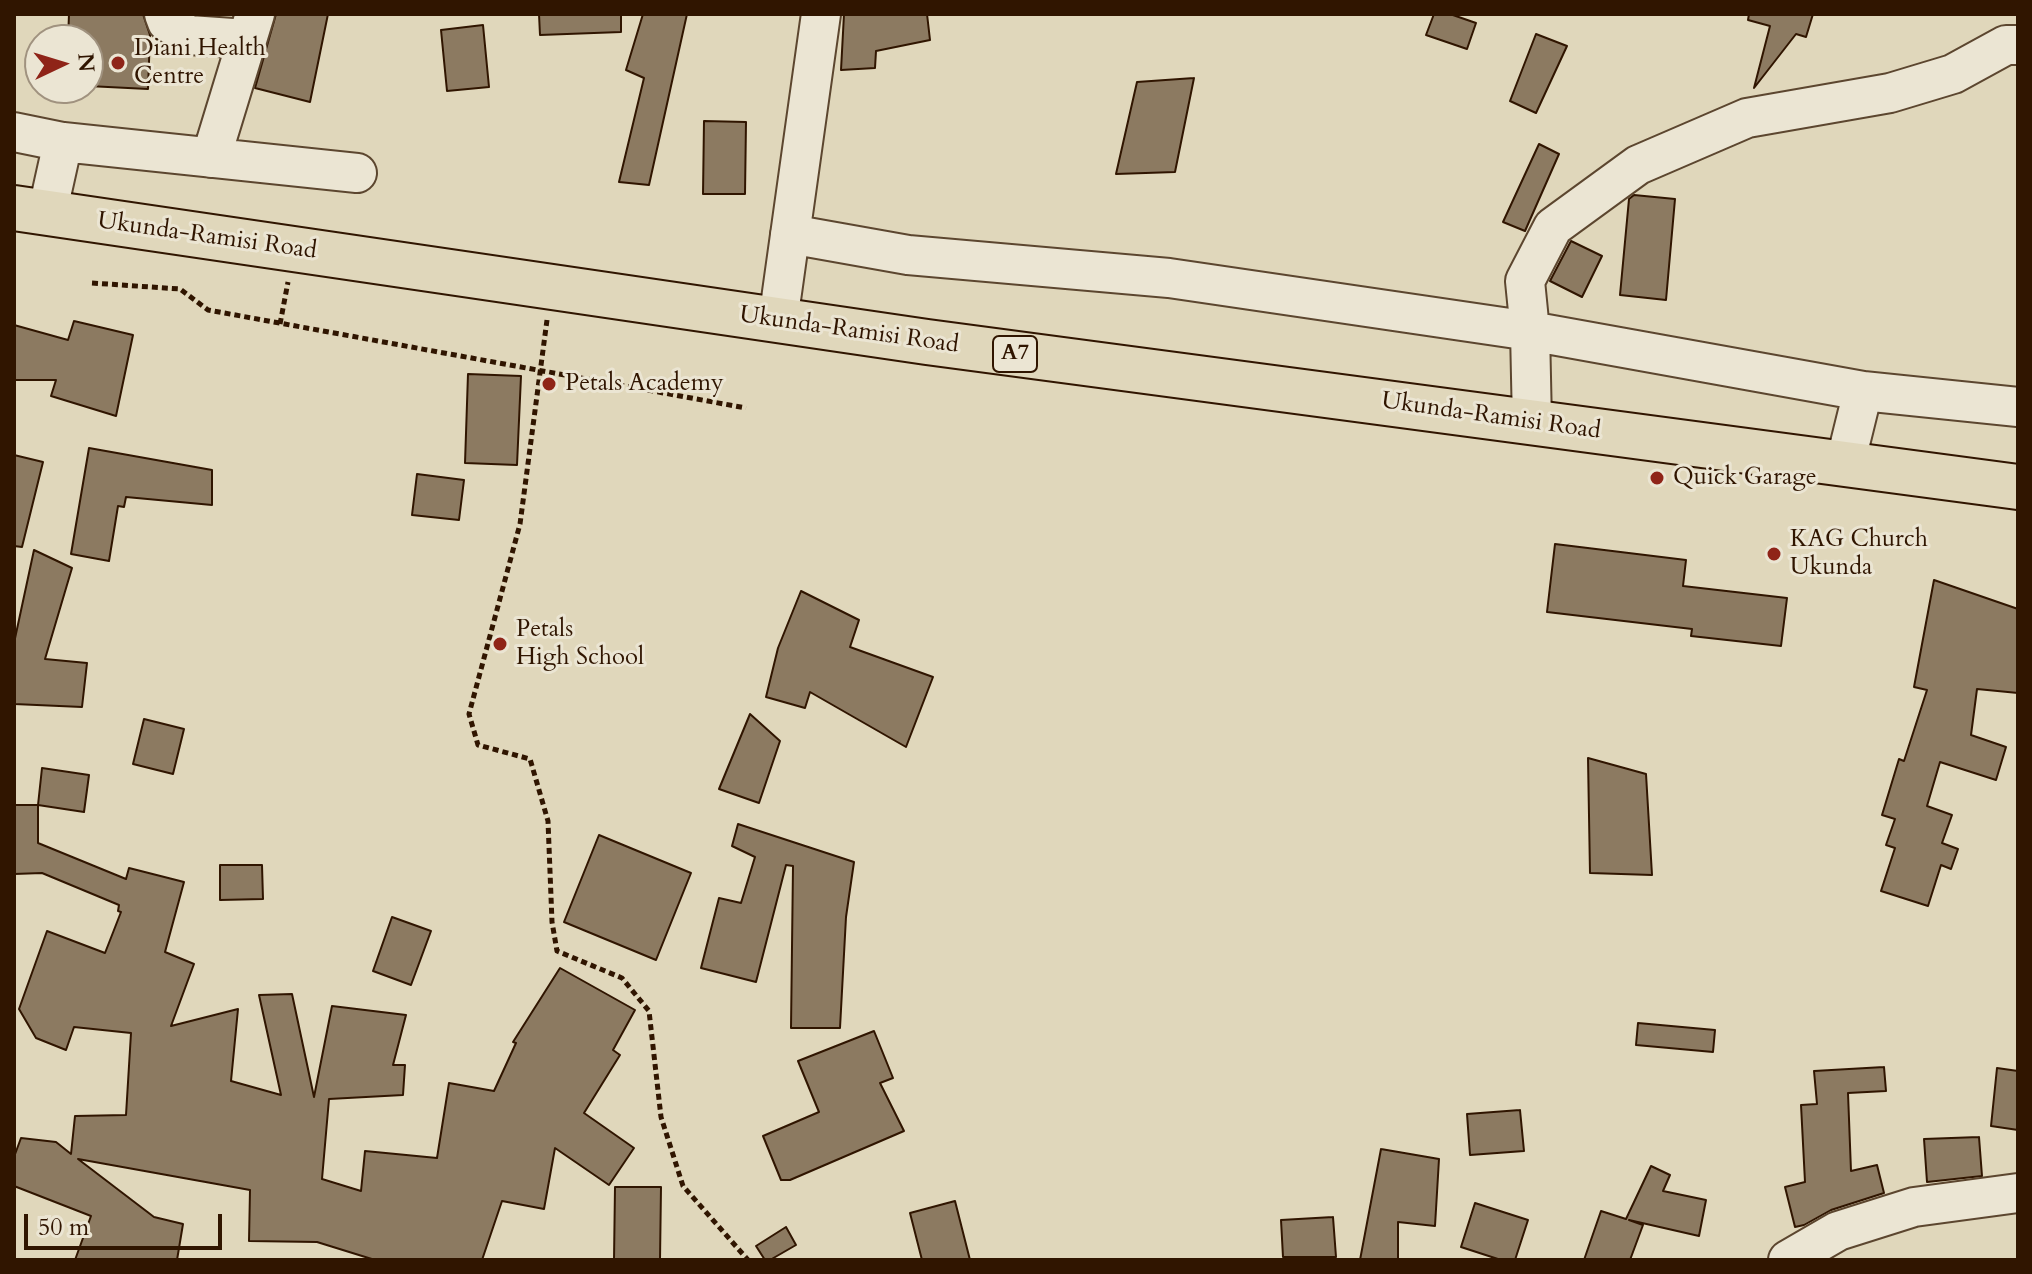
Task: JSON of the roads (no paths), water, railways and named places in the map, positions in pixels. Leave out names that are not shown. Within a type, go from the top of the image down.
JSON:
[{"type":"highway","name":"Ukunda-Ramisi Road","points":[[31,211],[778,321],[2018,487]]},
{"type":"street","points":[[164,14],[167,22],[189,35],[251,27],[211,158]]},
{"type":"street","points":[[778,321],[821,14]]},
{"type":"street","points":[[1532,423],[1530,331],[1525,281],[1553,227],[1638,165],[1747,118],[1890,93],[1953,74],[2006,45],[2018,45]]},
{"type":"street","points":[[14,132],[63,142],[357,173]]},
{"type":"street","points":[[31,211],[63,142]]},
{"type":"street","points":[[790,234],[908,255],[1169,278],[1530,331],[1863,391],[2018,407]]},
{"type":"street","points":[[1845,464],[1863,391]]},
{"type":"street","points":[[1788,1260],[1838,1231],[1914,1207],[2018,1193]]},
{"type":"place","name":"Diani Health Centre","points":[[118,63]]},
{"type":"place","name":"Petals Academy","points":[[549,384]]},
{"type":"place","name":"Quick Garage","points":[[1657,478]]},
{"type":"place","name":"KAG Church Ukunda","points":[[1774,554]]},
{"type":"place","name":"Petals High School","points":[[500,644]]}]
